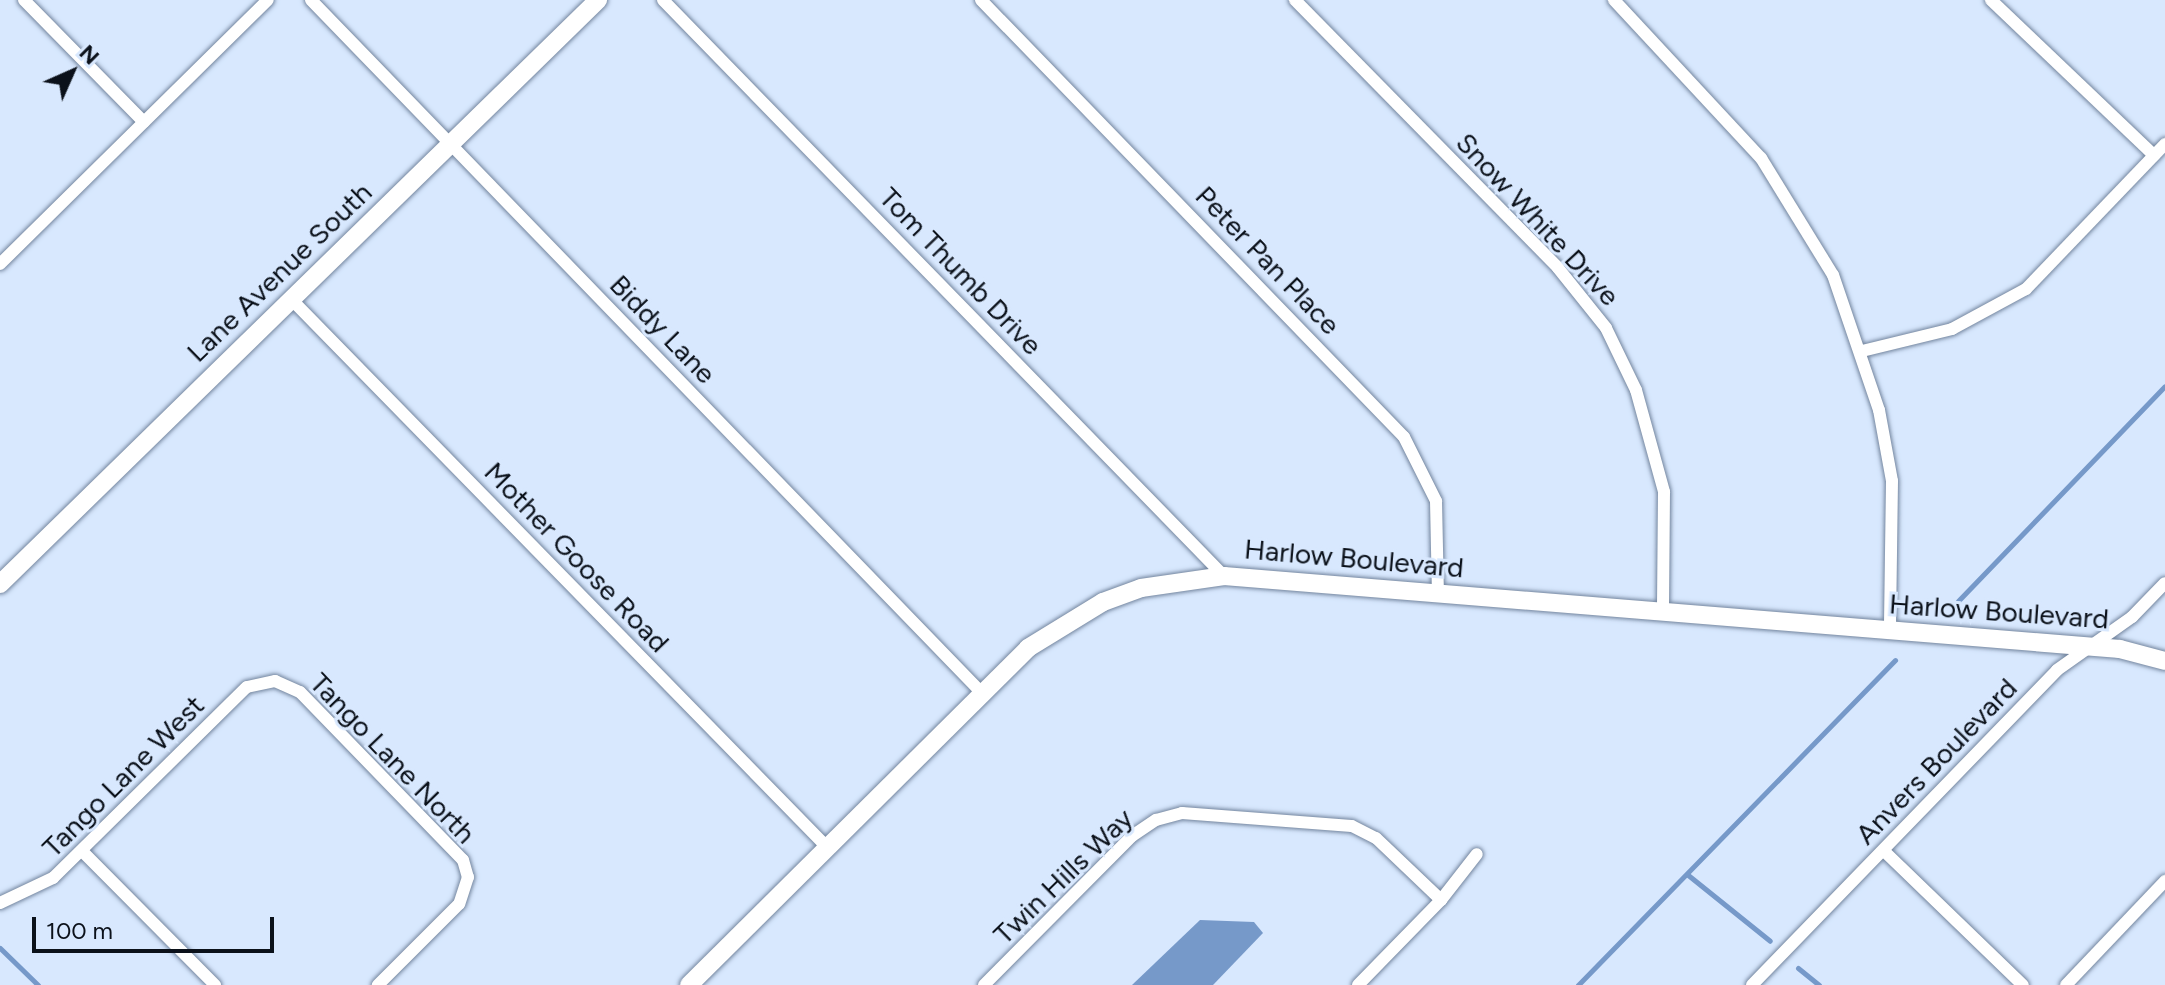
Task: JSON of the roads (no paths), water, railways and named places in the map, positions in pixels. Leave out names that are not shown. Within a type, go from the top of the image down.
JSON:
[{"type":"street","points":[[24,0],[144,122]]},
{"type":"street","points":[[0,264],[268,0]]},
{"type":"street","name":"Biddy Lane","points":[[311,0],[981,692]]},
{"type":"street","name":"Lane Avenue South","points":[[0,584],[598,0]]},
{"type":"street","name":"Tom Thumb Drive","points":[[663,0],[1224,576]]},
{"type":"street","name":"Peter Pan Place","points":[[981,0],[1404,437],[1436,501],[1438,593]]},
{"type":"street","name":"Snow White Drive","points":[[1295,0],[1558,268],[1606,328],[1636,390],[1664,492],[1663,612]]},
{"type":"street","points":[[1614,0],[1725,115],[1794,205],[1833,275],[1862,351],[1892,481],[1890,631]]},
{"type":"street","points":[[1991,0],[2154,155]]},
{"type":"street","points":[[1862,351],[1952,329],[2000,306],[2043,274],[2165,144]]},
{"type":"street","name":"Mother Goose Road","points":[[292,300],[827,847]]},
{"type":"street","name":"Harlow Boulevard","points":[[689,985],[1028,648],[1103,602],[1141,588],[1224,576],[2090,646],[2165,661]]},
{"type":"street","name":"Anvers Boulevard","points":[[1752,985],[2057,670],[2132,617],[2165,583]]},
{"type":"street","name":"Tango Lane West","points":[[0,903],[53,878],[247,687],[275,681]]},
{"type":"street","name":"Tango Lane North","points":[[275,681],[300,692],[450,843],[468,877],[459,904],[378,985]]},
{"type":"street","name":"Twin Hills Way","points":[[984,985],[1132,836],[1156,820],[1182,813],[1352,826],[1376,838],[1441,900]]},
{"type":"street","points":[[82,851],[215,985]]},
{"type":"street","points":[[1884,851],[2023,985]]},
{"type":"street","points":[[1358,985],[1441,900],[1477,854]]},
{"type":"street","points":[[2066,985],[2165,881]]},
{"type":"water","points":[[1200,920],[1254,922],[1263,933],[1213,985],[1132,985]]},
{"type":"waterway","points":[[1958,601],[2165,386]]},
{"type":"waterway","points":[[1578,985],[1895,660]]},
{"type":"waterway","points":[[1688,875],[1770,941]]},
{"type":"waterway","points":[[0,948],[38,985]]},
{"type":"waterway","points":[[1798,968],[1819,985]]}]
